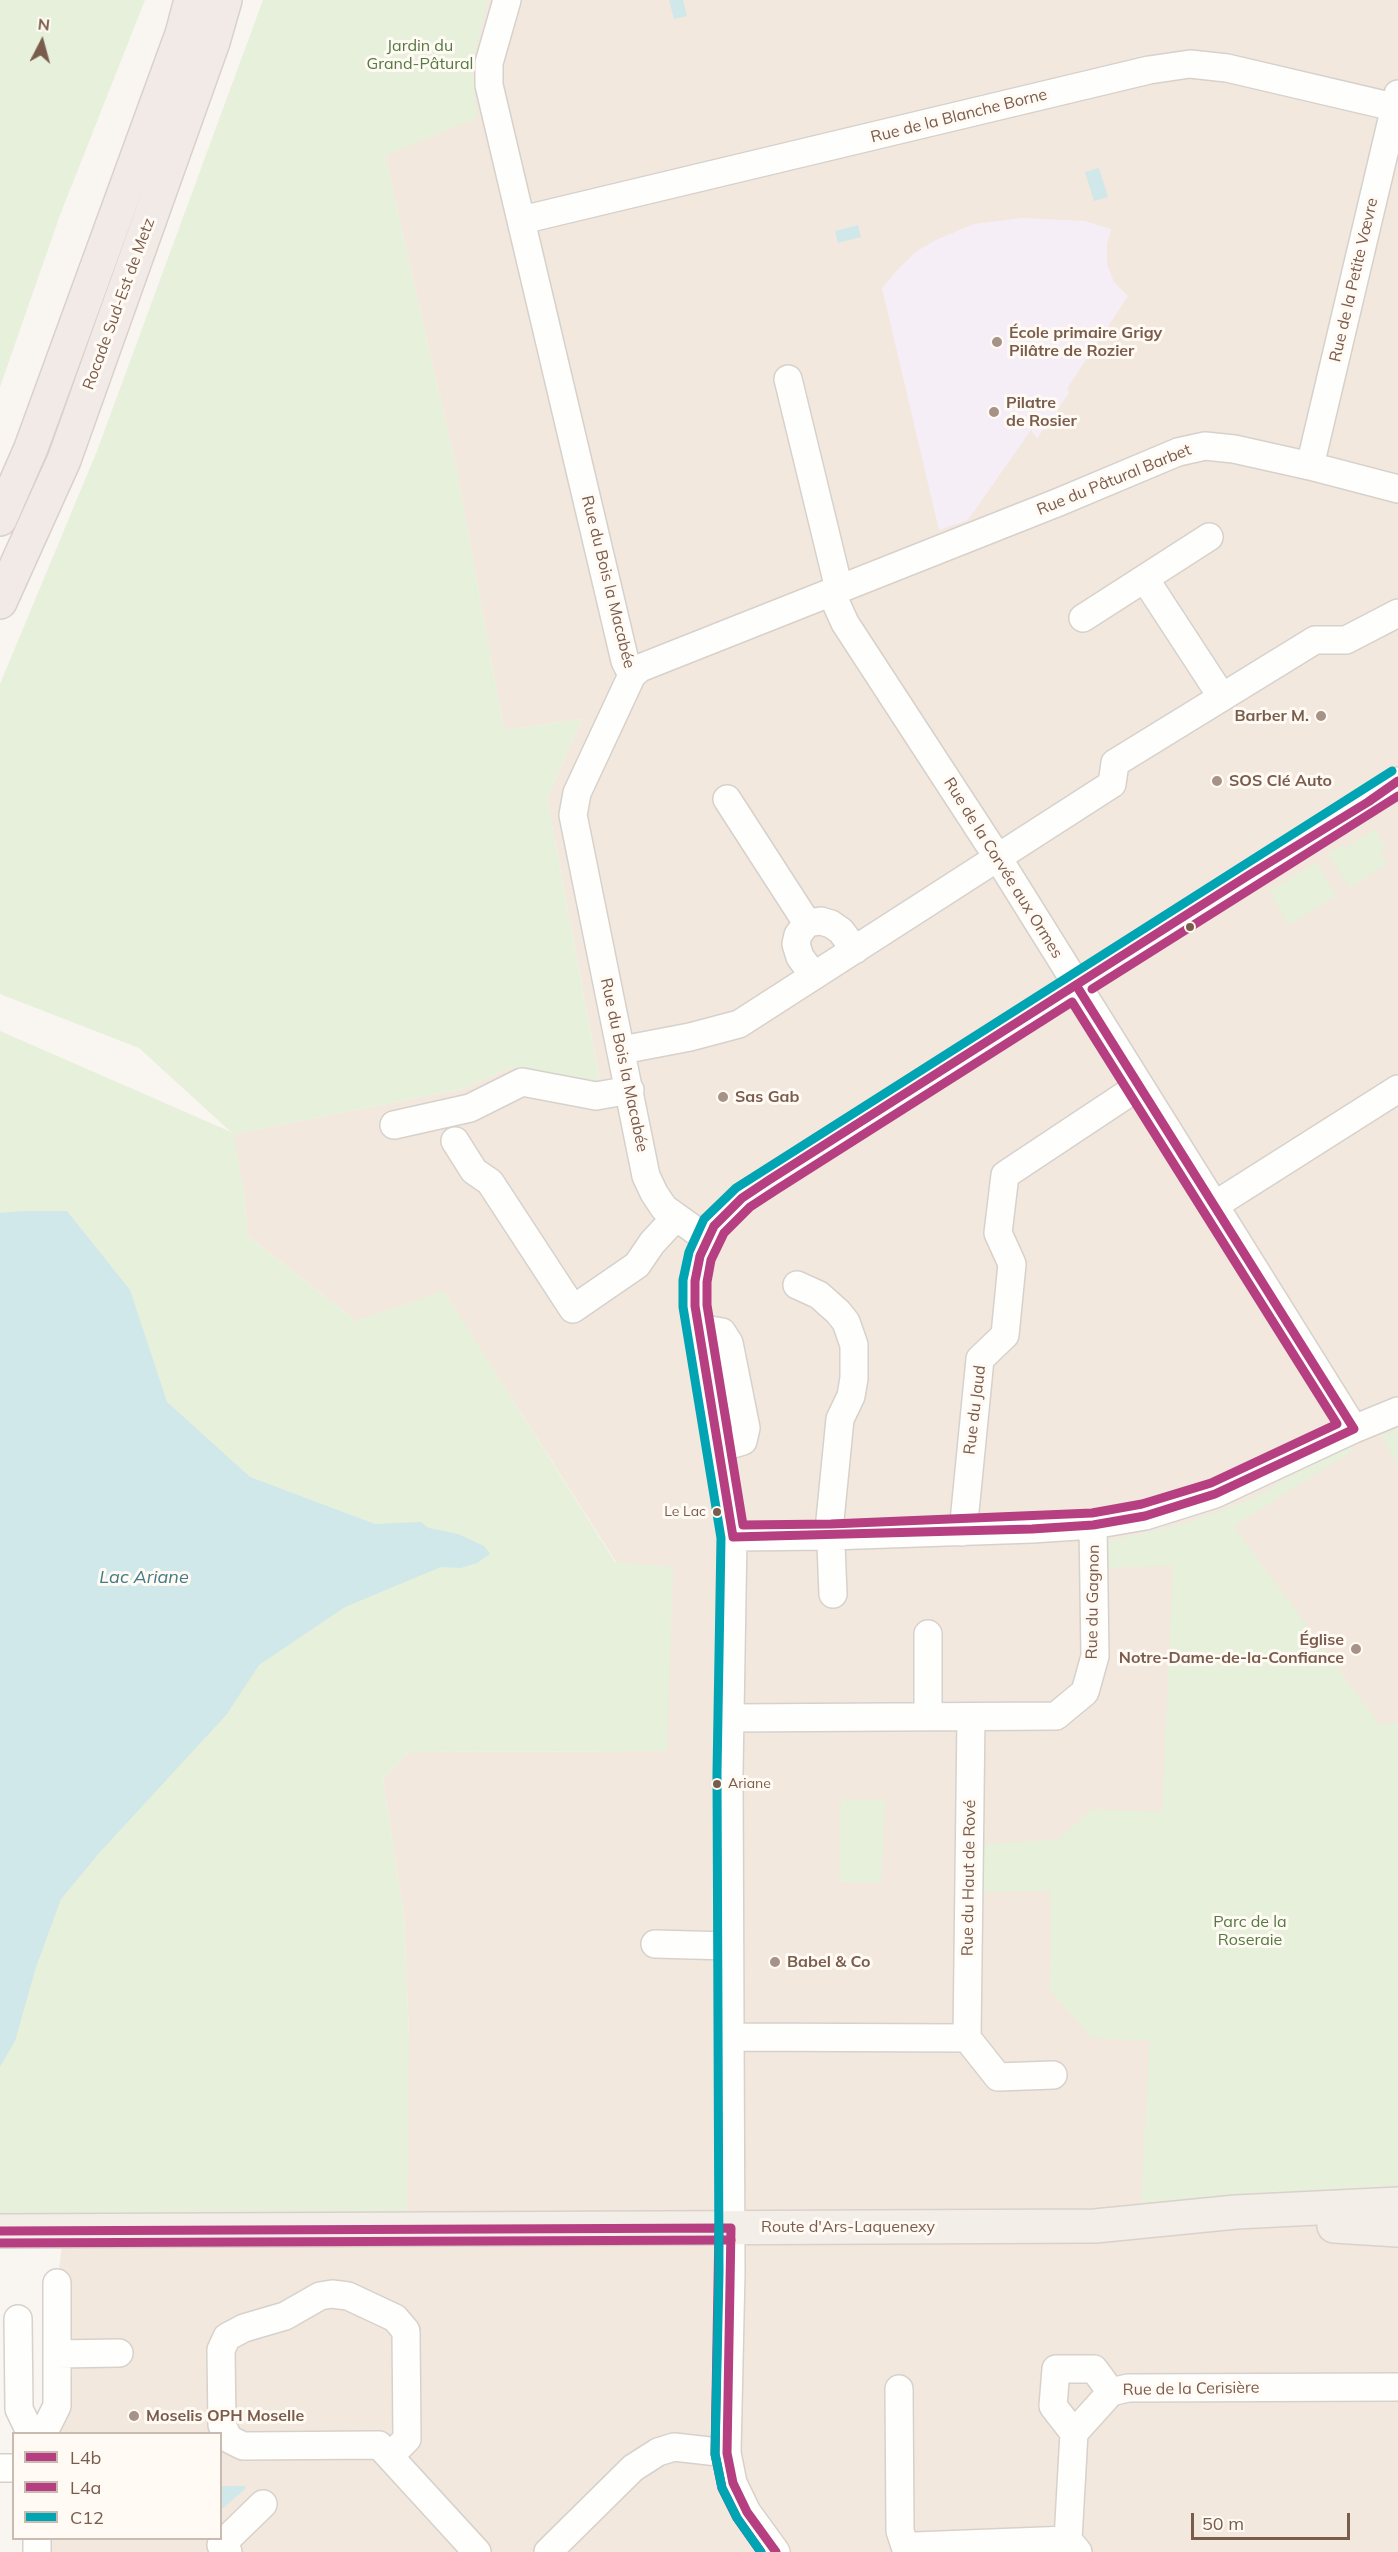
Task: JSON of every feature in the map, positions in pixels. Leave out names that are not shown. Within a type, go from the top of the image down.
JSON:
[{"type":"highway","name":"Rocade Sud-Est de Metz","points":[[0,519],[39,426],[182,34],[191,0]]},
{"type":"highway","name":"Rocade Sud-Est de Metz","points":[[0,602],[64,460],[213,42],[225,0]]},
{"type":"main road","name":"Route d'Ars-Laquenexy","points":[[0,2231],[1095,2226],[1236,2212],[1398,2204]]},
{"type":"main road","name":"Route d'Ars-Laquenexy","points":[[1192,2218],[1398,2230]]},
{"type":"street","name":"Rue du Bois la Macabée","points":[[507,0],[489,63],[488,76],[625,661],[632,675],[577,793],[573,815],[646,1176],[664,1208],[707,1239]]},
{"type":"street","name":"Rue de la Blanche Borne","points":[[522,220],[1149,70],[1190,64],[1227,68],[1397,103]]},
{"type":"street","name":"Rue de la Petite Vœvre","points":[[1310,466],[1397,103]]},
{"type":"street","points":[[788,379],[836,591]]},
{"type":"street","name":"Rue du Pâtural Barbet","points":[[632,675],[640,668],[1178,452],[1205,446],[1310,466],[1398,489]]},
{"type":"street","points":[[1083,618],[1209,537]]},
{"type":"street","points":[[1145,579],[1222,697]]},
{"type":"street","name":"Rue de la Corvée aux Ormes","points":[[836,591],[845,623],[998,858],[1354,1429]]},
{"type":"street","points":[[622,1050],[690,1037],[739,1024],[1112,784],[1115,763],[1315,640],[1346,640],[1398,613]]},
{"type":"street","points":[[776,2552],[747,2512],[733,2483],[727,2453],[732,2228],[729,1946],[733,1537],[695,1306],[695,1281],[700,1256],[714,1226],[742,1198],[1398,781]]},
{"type":"street","points":[[727,798],[807,923]]},
{"type":"street","points":[[814,976],[800,957],[796,944],[798,934],[807,923],[821,921],[831,924],[841,931],[855,950]]},
{"type":"street","points":[[394,1125],[470,1108],[522,1082],[596,1096],[630,1090]]},
{"type":"street","name":"Rue du Jaud","points":[[963,1532],[980,1359],[1005,1335],[1012,1264],[998,1233],[1005,1175],[1139,1086]]},
{"type":"street","points":[[1215,1205],[1398,1089]]},
{"type":"street","points":[[455,1141],[474,1171],[490,1182],[573,1309],[637,1265],[652,1243],[676,1217]]},
{"type":"street","points":[[797,1285],[819,1295],[838,1312],[846,1322],[854,1345],[855,1360],[851,1396],[840,1419],[830,1520],[832,1594]]},
{"type":"street","points":[[733,1537],[963,1532],[1093,1525],[1145,1516],[1202,1499],[1398,1411]]},
{"type":"street","name":"Rue du Gagnon","points":[[730,1719],[1056,1716],[1085,1692],[1095,1656],[1093,1525]]},
{"type":"street","points":[[928,1634],[928,1717]]},
{"type":"street","name":"Rue du Haut de Rové","points":[[967,2038],[971,1717]]},
{"type":"street","points":[[655,1944],[729,1946]]},
{"type":"street","points":[[730,2037],[967,2038],[998,2077],[1053,2075]]},
{"type":"street","points":[[44,2432],[57,2406],[57,2283]]},
{"type":"street","points":[[390,2457],[407,2439],[406,2331],[395,2319],[348,2296],[332,2294],[320,2296],[285,2316],[244,2328],[227,2337],[221,2350],[222,2425],[229,2439],[243,2446],[379,2445],[477,2552]]},
{"type":"street","points":[[18,2319],[19,2409],[30,2432]]},
{"type":"street","points":[[57,2354],[119,2353]]},
{"type":"street","points":[[899,2389],[900,2531],[906,2552],[915,2546],[1073,2546],[1074,2433],[1053,2406],[1056,2369],[1094,2369],[1111,2392]]},
{"type":"street","name":"Rue de la Cerisière","points":[[1074,2433],[1111,2392],[1128,2388],[1398,2387]]},
{"type":"street","points":[[548,2552],[633,2468],[658,2452],[674,2447],[727,2453]]},
{"type":"street","points":[[228,2552],[221,2545],[263,2504]]},
{"type":"shaded area","points":[[465,0],[1398,0],[1398,2552],[37,2552],[37,2540],[222,2540],[222,2432],[38,2432],[64,2230],[409,2036],[404,1916],[383,1779],[409,1752],[666,1751],[616,1562],[444,1292],[356,1321],[248,1236],[244,1194],[233,1134],[463,1089],[512,1067],[600,1082],[547,799],[582,719],[504,730],[457,471],[385,156]]},
{"type":"shaded area","name":"École primaire Grigy Pilâtre de Rozier","points":[[1022,218],[1085,221],[1111,229],[1107,245],[1107,264],[1114,282],[1128,296],[1067,389],[1069,393],[1058,409],[1055,424],[1042,431],[1037,439],[1031,430],[968,520],[939,530],[882,288],[917,251],[936,240],[974,224]]},
{"type":"green space","points":[[0,0],[145,0],[60,215],[0,387]]},
{"type":"green space","name":"Jardin du Grand-Pâtural","points":[[263,0],[488,0],[473,62],[477,118],[385,156],[457,471],[504,730],[582,719],[547,799],[600,1083],[512,1067],[463,1089],[234,1134],[248,1236],[356,1321],[444,1291],[615,1562],[673,1567],[667,1751],[409,1752],[383,1779],[404,1916],[409,2036],[407,2215],[0,2231],[0,1031],[231,1132],[139,1048],[0,994],[0,684],[97,451]]},
{"type":"green space","points":[[1375,829],[1386,848],[1380,853],[1387,864],[1350,888],[1327,854],[1342,845],[1345,848]]},
{"type":"green space","points":[[1316,862],[1337,896],[1288,925],[1269,891]]},
{"type":"green space","points":[[1398,1429],[1398,1466],[1380,1435]]},
{"type":"green space","name":"Parc de la Roseraie","points":[[1349,1444],[1354,1450],[1234,1526],[1380,1725],[1398,1722],[1398,2201],[1141,2202],[1150,2041],[1092,2038],[1050,1991],[1051,1891],[979,1892],[975,1845],[1059,1839],[1092,1809],[1162,1812],[1173,1566],[1099,1568],[1099,1543],[1178,1525],[1224,1510],[1259,1495],[1313,1462]]},
{"type":"green space","points":[[841,1799],[885,1800],[881,1883],[839,1882]]},
{"type":"water","points":[[669,0],[683,0],[687,16],[674,19]]},
{"type":"water","points":[[1099,168],[1108,197],[1094,201],[1085,172]]},
{"type":"water","points":[[858,225],[861,237],[838,243],[835,231]]},
{"type":"water","name":"Lac Ariane","points":[[67,1211],[130,1290],[167,1402],[250,1477],[375,1524],[421,1522],[429,1528],[458,1534],[484,1546],[490,1554],[477,1563],[461,1568],[441,1567],[345,1607],[259,1665],[227,1714],[100,1852],[61,1899],[36,1967],[15,2041],[0,2067],[0,1213]]},
{"type":"water","points":[[222,2486],[245,2486],[245,2489],[222,2509]]},
{"type":"transit line","name":"C12","points":[[761,2552],[737,2518],[722,2488],[715,2454],[719,2272],[717,1773],[721,1538],[683,1307],[683,1280],[689,1252],[704,1219],[736,1188],[1392,771]]},
{"type":"transit line","name":"L4b","points":[[1076,985],[1354,1429],[1215,1494],[1145,1516],[1093,1525],[1032,1529],[733,1537],[695,1306],[695,1281],[700,1256],[714,1226],[742,1198],[769,1180],[1249,875],[1368,802],[1398,781]]},
{"type":"transit line","name":"L4a","points":[[1092,989],[1398,796]]},
{"type":"transit line","name":"L4a","points":[[1072,1002],[1337,1424],[1211,1483],[1142,1504],[1092,1513],[831,1524],[743,1525],[707,1305],[707,1282],[711,1260],[724,1233],[750,1207],[1072,1002]]},
{"type":"transit line","name":"L4a","points":[[719,2228],[715,2454],[722,2488],[737,2518],[761,2552]]},
{"type":"transit line","name":"L4b","points":[[731,2228],[727,2453],[733,2483],[747,2512],[776,2552]]},
{"type":"transit line","name":"L4b","points":[[0,2231],[731,2228]]},
{"type":"transit line","name":"L4a","points":[[0,2243],[731,2240]]},
{"type":"place","name":"École primaire Grigy Pilâtre de Rozier","points":[[997,342]]},
{"type":"place","name":"Pilatre de Rosier","points":[[994,412]]},
{"type":"place","name":"Barber M.","points":[[1321,716]]},
{"type":"place","name":"SOS Clé Auto","points":[[1217,781]]},
{"type":"place","name":"Sas Gab","points":[[723,1097]]},
{"type":"place","name":"Le Lac","points":[[717,1512]]},
{"type":"place","name":"Église Notre-Dame-de-la-Confiance","points":[[1356,1649]]},
{"type":"place","name":"Ariane","points":[[717,1784]]},
{"type":"place","name":"Babel & Co","points":[[775,1962]]},
{"type":"place","name":"Moselis OPH Moselle","points":[[134,2416]]}]
